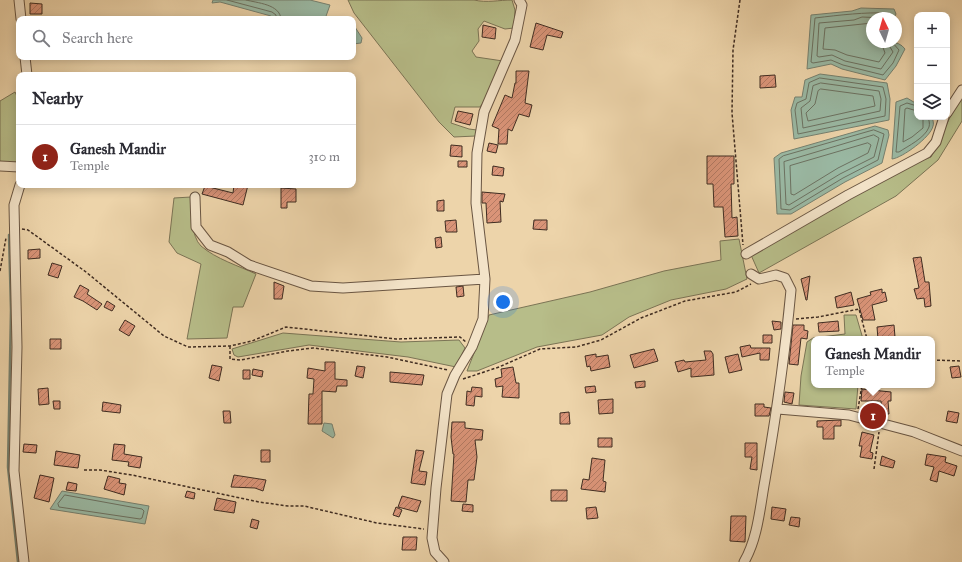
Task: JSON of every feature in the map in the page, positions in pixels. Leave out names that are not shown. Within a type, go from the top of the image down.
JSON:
[{"type":"street","points":[[19,0],[21,16]]},
{"type":"street","points":[[444,562],[435,552],[432,538],[447,394],[455,374],[472,347],[483,319],[485,278],[476,203],[477,154],[484,112],[515,40],[522,4],[520,0]]},
{"type":"street","points":[[25,60],[27,72]]},
{"type":"street","points":[[950,108],[962,90]]},
{"type":"street","points":[[746,254],[848,195],[927,153],[936,142],[943,120]]},
{"type":"street","points":[[0,166],[16,167]]},
{"type":"street","points":[[19,188],[14,205],[17,347],[14,471],[24,562]]},
{"type":"street","points":[[195,197],[196,227],[210,245],[228,252],[249,265],[311,286],[343,288],[485,278]]},
{"type":"street","points":[[744,562],[750,552],[758,516],[778,409],[791,290],[785,278],[776,275],[759,279],[750,274]]},
{"type":"street","points":[[778,409],[858,417],[880,422],[914,432],[962,451]]},
{"type":"path","points":[[740,0],[733,50],[732,113],[742,241],[746,254]]},
{"type":"path","points":[[0,272],[6,238],[9,232],[14,229],[28,230],[86,272],[164,336],[188,347],[230,346],[252,341],[286,327],[396,339],[460,337],[472,347]]},
{"type":"path","points":[[230,346],[230,359],[241,360],[288,350],[313,348],[387,358],[431,366],[455,374],[462,379],[499,367],[540,349],[576,347],[601,340],[641,318],[685,301],[736,292],[751,283],[750,274]]},
{"type":"path","points":[[788,319],[818,317],[859,310],[866,336]]},
{"type":"path","points":[[935,360],[962,361]]},
{"type":"path","points":[[858,417],[862,388]]},
{"type":"path","points":[[874,469],[880,422]]},
{"type":"path","points":[[84,470],[100,470],[132,475],[259,502],[288,506],[304,506],[377,523],[433,531]]},
{"type":"green space","points":[[348,0],[512,0],[515,10],[514,28],[505,29],[484,21],[478,29],[479,41],[472,51],[476,57],[503,61],[488,96],[480,107],[455,107],[451,123],[477,130],[476,136],[454,137],[439,122],[354,13]]},
{"type":"green space","points":[[15,92],[16,164],[0,162],[0,101]]},
{"type":"green space","points":[[962,98],[962,121],[938,160],[896,196],[759,273],[751,255],[905,167],[931,157],[954,109]]},
{"type":"green space","points":[[191,197],[193,230],[201,246],[207,251],[256,274],[243,307],[233,307],[227,338],[187,339],[201,264],[177,253],[169,242],[174,198]]},
{"type":"green space","points":[[739,239],[747,279],[726,289],[671,300],[629,317],[602,335],[537,347],[477,371],[467,371],[489,315],[590,292],[664,271],[721,260],[720,241]]},
{"type":"green space","points":[[844,315],[856,315],[862,336],[829,336],[845,334]]},
{"type":"green space","points":[[283,333],[401,342],[459,340],[465,348],[456,367],[408,357],[309,345],[238,357],[234,355],[232,349]]},
{"type":"green space","points":[[811,339],[811,388],[858,388],[856,409],[799,405],[801,376],[807,342]]},
{"type":"water","points":[[213,0],[310,0],[330,5],[326,16],[271,16],[220,2],[212,3]]},
{"type":"water","points":[[861,8],[894,9],[895,12],[866,12],[866,48],[902,48],[902,46],[905,49],[896,66],[885,80],[842,69],[831,64],[807,69],[811,15],[852,11]]},
{"type":"water","points":[[356,29],[362,38],[361,43],[356,44]]},
{"type":"water","points":[[820,74],[887,83],[890,99],[889,120],[794,139],[791,110],[795,97],[802,97],[805,80]]},
{"type":"water","points":[[907,98],[914,102],[914,120],[933,120],[933,125],[927,136],[916,146],[897,158],[892,159],[896,102]]},
{"type":"water","points":[[875,126],[888,130],[889,135],[882,163],[845,182],[791,214],[777,214],[774,158],[781,153]]},
{"type":"water","points":[[324,423],[332,424],[335,435],[333,438],[322,431]]},
{"type":"water","points":[[62,491],[149,506],[145,524],[50,509]]},
{"type":"building","points":[[30,3],[42,4],[42,14],[30,14]]},
{"type":"building","points":[[536,23],[563,32],[561,38],[547,35],[543,50],[530,47]]},
{"type":"building","points":[[483,25],[496,28],[495,39],[482,37]]},
{"type":"building","points":[[516,71],[529,71],[525,103],[532,105],[529,117],[519,114],[512,131],[508,129],[507,144],[498,144],[499,129],[492,126],[505,95],[512,98],[516,83]]},
{"type":"building","points":[[775,75],[776,87],[760,88],[760,76]]},
{"type":"building","points":[[458,111],[473,114],[470,125],[455,121]]},
{"type":"building","points":[[489,143],[498,145],[496,153],[487,151]]},
{"type":"building","points":[[451,145],[462,146],[462,157],[450,156]]},
{"type":"building","points":[[707,156],[734,156],[734,184],[731,184],[732,218],[737,217],[738,236],[725,237],[723,207],[714,207],[713,184],[707,184]]},
{"type":"building","points":[[458,161],[467,161],[467,167],[458,167]]},
{"type":"building","points":[[493,166],[504,168],[503,176],[492,175]]},
{"type":"building","points":[[204,188],[213,188],[233,193],[234,188],[247,188],[243,205],[202,194]]},
{"type":"building","points":[[281,188],[296,189],[296,202],[287,202],[287,208],[281,208]]},
{"type":"building","points":[[482,192],[505,194],[503,202],[500,201],[501,222],[487,223],[486,203],[482,203]]},
{"type":"building","points":[[444,200],[444,211],[437,211],[437,201]]},
{"type":"building","points":[[456,220],[457,232],[446,232],[445,221]]},
{"type":"building","points":[[534,220],[547,220],[547,230],[533,229]]},
{"type":"building","points":[[441,237],[442,247],[436,248],[435,238]]},
{"type":"building","points":[[40,249],[40,258],[28,259],[28,250]]},
{"type":"building","points":[[921,257],[925,282],[929,282],[931,306],[925,307],[924,298],[917,299],[914,289],[919,288],[913,258]]},
{"type":"building","points":[[52,263],[62,266],[58,278],[48,275]]},
{"type":"building","points":[[810,276],[807,300],[806,300],[801,279]]},
{"type":"building","points":[[274,282],[284,286],[282,299],[274,299]]},
{"type":"building","points":[[80,285],[89,290],[87,294],[102,304],[97,310],[74,297]]},
{"type":"building","points":[[463,286],[464,296],[457,297],[456,287]]},
{"type":"building","points":[[882,289],[882,293],[885,292],[887,301],[872,305],[875,320],[863,320],[857,299],[871,295],[870,292]]},
{"type":"building","points":[[851,292],[854,305],[837,308],[835,297]]},
{"type":"building","points":[[107,301],[115,306],[112,311],[104,307]]},
{"type":"building","points":[[125,320],[135,326],[129,336],[119,330]]},
{"type":"building","points":[[772,321],[781,322],[781,329],[774,330]]},
{"type":"building","points":[[838,321],[839,331],[819,332],[818,323]]},
{"type":"building","points":[[793,325],[804,325],[804,330],[808,331],[807,339],[801,338],[798,365],[789,364]]},
{"type":"building","points":[[894,325],[895,336],[878,336],[877,327]]},
{"type":"building","points":[[763,335],[772,335],[772,343],[763,343]]},
{"type":"building","points":[[50,339],[61,339],[61,349],[50,349]]},
{"type":"building","points":[[750,345],[751,348],[770,348],[769,360],[760,360],[760,353],[742,357],[740,347]]},
{"type":"building","points":[[654,349],[658,361],[634,368],[630,355]]},
{"type":"building","points":[[704,351],[711,351],[713,354],[714,375],[691,377],[691,368],[678,372],[675,362],[684,360],[685,362],[706,360]]},
{"type":"building","points":[[596,354],[596,357],[608,355],[610,367],[591,371],[590,366],[587,367],[585,356]]},
{"type":"building","points":[[738,354],[742,370],[729,373],[725,357]]},
{"type":"building","points":[[325,362],[335,362],[335,379],[347,380],[347,386],[337,386],[336,392],[322,391],[322,424],[308,424],[309,394],[313,394],[314,379],[307,378],[308,368],[325,371]]},
{"type":"building","points":[[212,365],[222,367],[219,381],[209,378]]},
{"type":"building","points":[[357,366],[365,367],[363,378],[355,376]]},
{"type":"building","points":[[959,366],[961,377],[952,378],[950,367]]},
{"type":"building","points":[[513,367],[516,383],[519,383],[519,398],[502,397],[503,386],[496,387],[495,379],[502,377],[501,369]]},
{"type":"building","points":[[253,369],[263,371],[262,377],[252,375]]},
{"type":"building","points":[[243,370],[250,370],[250,379],[243,379]]},
{"type":"building","points":[[390,372],[424,375],[422,385],[390,382]]},
{"type":"building","points":[[645,381],[645,387],[636,388],[635,382]]},
{"type":"building","points":[[595,386],[596,392],[586,393],[585,387]]},
{"type":"building","points":[[472,387],[482,388],[482,397],[475,396],[474,406],[466,405],[467,391],[471,392]]},
{"type":"building","points":[[48,388],[49,404],[39,405],[38,389]]},
{"type":"building","points":[[862,389],[891,392],[891,401],[888,401],[889,414],[882,414],[881,401],[861,401]]},
{"type":"building","points":[[785,392],[794,393],[792,404],[784,402]]},
{"type":"building","points":[[613,399],[613,413],[599,414],[598,400]]},
{"type":"building","points":[[53,401],[60,401],[60,409],[54,409]]},
{"type":"building","points":[[103,402],[121,405],[120,413],[102,411]]},
{"type":"building","points":[[755,404],[764,404],[764,407],[771,408],[769,416],[755,416]]},
{"type":"building","points":[[223,411],[230,411],[231,423],[224,423]]},
{"type":"building","points":[[948,411],[959,413],[957,423],[946,421]]},
{"type":"building","points":[[569,412],[570,424],[560,424],[560,413]]},
{"type":"building","points":[[841,420],[841,426],[834,426],[834,439],[823,439],[823,427],[817,427],[817,421]]},
{"type":"building","points":[[452,422],[465,422],[465,428],[483,430],[482,440],[475,440],[477,457],[474,480],[468,480],[466,502],[451,501],[454,454],[451,437]]},
{"type":"building","points":[[862,432],[874,435],[870,452],[873,453],[872,459],[860,457],[862,446],[859,446]]},
{"type":"building","points":[[598,438],[612,438],[612,447],[598,447]]},
{"type":"building","points":[[745,443],[757,443],[757,470],[750,469],[752,457],[745,457]]},
{"type":"building","points":[[24,444],[37,445],[36,453],[23,452]]},
{"type":"building","points":[[114,444],[125,445],[124,454],[142,457],[140,468],[128,466],[129,462],[112,460]]},
{"type":"building","points":[[261,450],[270,450],[270,462],[261,462]]},
{"type":"building","points":[[416,450],[424,451],[419,471],[427,472],[425,485],[411,483]]},
{"type":"building","points":[[56,451],[80,455],[78,468],[54,465]]},
{"type":"building","points":[[927,454],[946,457],[945,462],[957,466],[954,476],[939,471],[937,482],[930,480],[934,467],[925,465]]},
{"type":"building","points":[[882,456],[895,461],[893,468],[880,465]]},
{"type":"building","points":[[592,458],[605,460],[603,481],[606,482],[605,492],[581,489],[583,479],[589,480]]},
{"type":"building","points":[[40,475],[54,478],[49,502],[34,498]]},
{"type":"building","points":[[234,475],[266,480],[263,491],[255,488],[231,487]]},
{"type":"building","points":[[108,476],[120,479],[119,483],[126,484],[124,495],[104,489]]},
{"type":"building","points":[[68,482],[77,484],[76,491],[66,490]]},
{"type":"building","points":[[551,490],[567,490],[567,501],[551,501]]},
{"type":"building","points":[[187,491],[195,493],[194,499],[185,497]]},
{"type":"building","points":[[402,496],[421,501],[417,512],[398,507]]},
{"type":"building","points":[[217,498],[236,502],[234,513],[214,510]]},
{"type":"building","points":[[463,504],[473,505],[473,512],[462,511]]},
{"type":"building","points":[[396,507],[402,510],[399,517],[393,515]]},
{"type":"building","points":[[596,507],[598,518],[587,519],[586,508]]},
{"type":"building","points":[[772,507],[786,509],[784,521],[771,519]]},
{"type":"building","points":[[731,516],[746,516],[745,542],[730,541]]},
{"type":"building","points":[[791,517],[800,518],[799,527],[789,525]]},
{"type":"building","points":[[252,519],[259,521],[257,529],[250,527]]},
{"type":"building","points":[[403,537],[417,537],[416,550],[402,550]]},
{"type":"waterway","points":[[9,235],[11,310],[8,467],[18,562]]},
{"type":"place","name":"Ganesh Mandir","points":[[873,416]]}]
